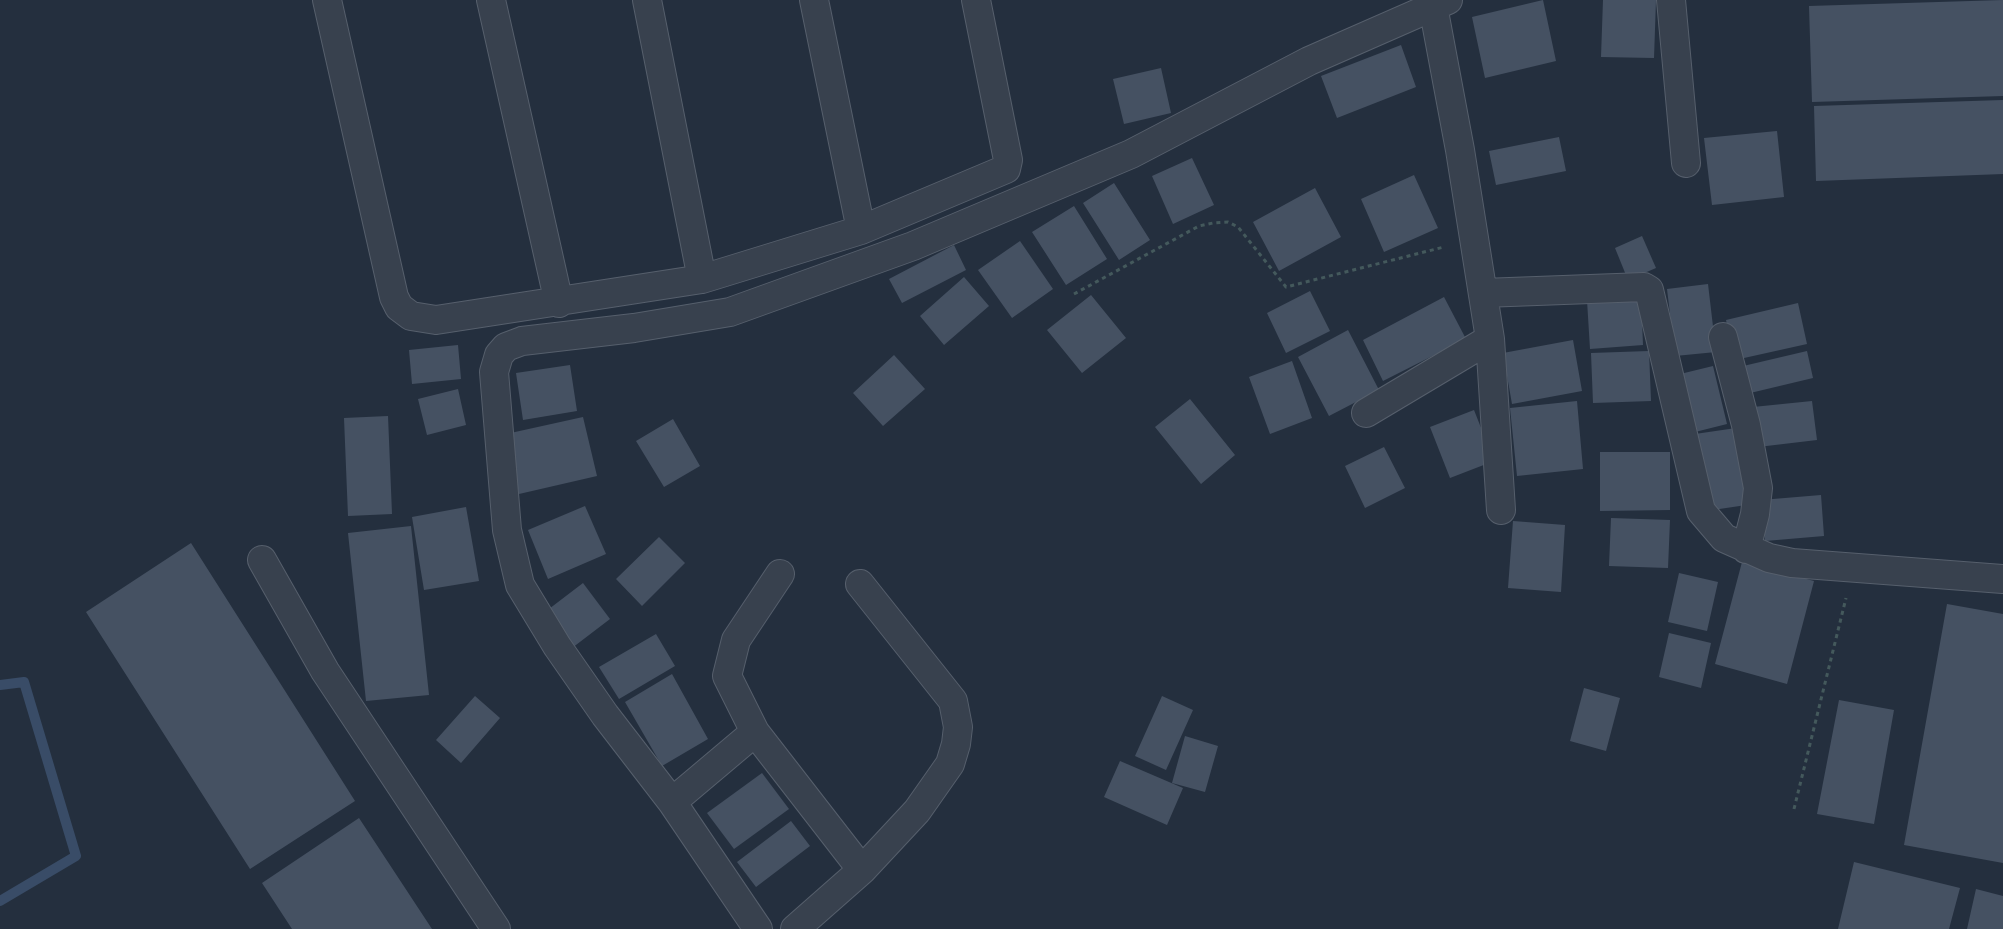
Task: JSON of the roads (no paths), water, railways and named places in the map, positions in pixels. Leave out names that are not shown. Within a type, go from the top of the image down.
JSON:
[{"type":"street","points":[[327,0],[394,297],[399,307],[411,316],[436,320],[559,303],[702,279],[861,230],[1008,167],[976,0]]},
{"type":"street","points":[[490,0],[559,303]]},
{"type":"street","points":[[647,0],[702,279]]},
{"type":"street","points":[[814,0],[861,230]]},
{"type":"street","points":[[1672,0],[1686,163]]},
{"type":"street","points":[[758,929],[672,802],[599,707],[536,614],[520,585],[507,530],[494,372],[499,355],[510,345],[522,341],[643,327],[730,312],[913,246],[1131,154],[1310,61],[1441,3],[1460,150],[1490,338],[1501,510]]},
{"type":"street","points":[[1483,293],[1644,287],[1649,290],[1701,511],[1724,538],[1746,549],[1792,563],[1854,566],[2003,579]]},
{"type":"street","points":[[1723,337],[1746,425],[1758,488],[1755,514],[1746,549]]},
{"type":"street","points":[[1366,414],[1490,338]]},
{"type":"street","points":[[262,560],[325,671],[496,929]]},
{"type":"street","points":[[780,574],[736,640],[727,676],[755,732],[862,870]]},
{"type":"street","points":[[795,929],[862,870],[917,811],[950,764],[958,727],[953,701],[860,584]]},
{"type":"street","points":[[672,802],[755,732]]},
{"type":"waterway","points":[[0,685],[24,682],[76,856],[0,901]]}]
